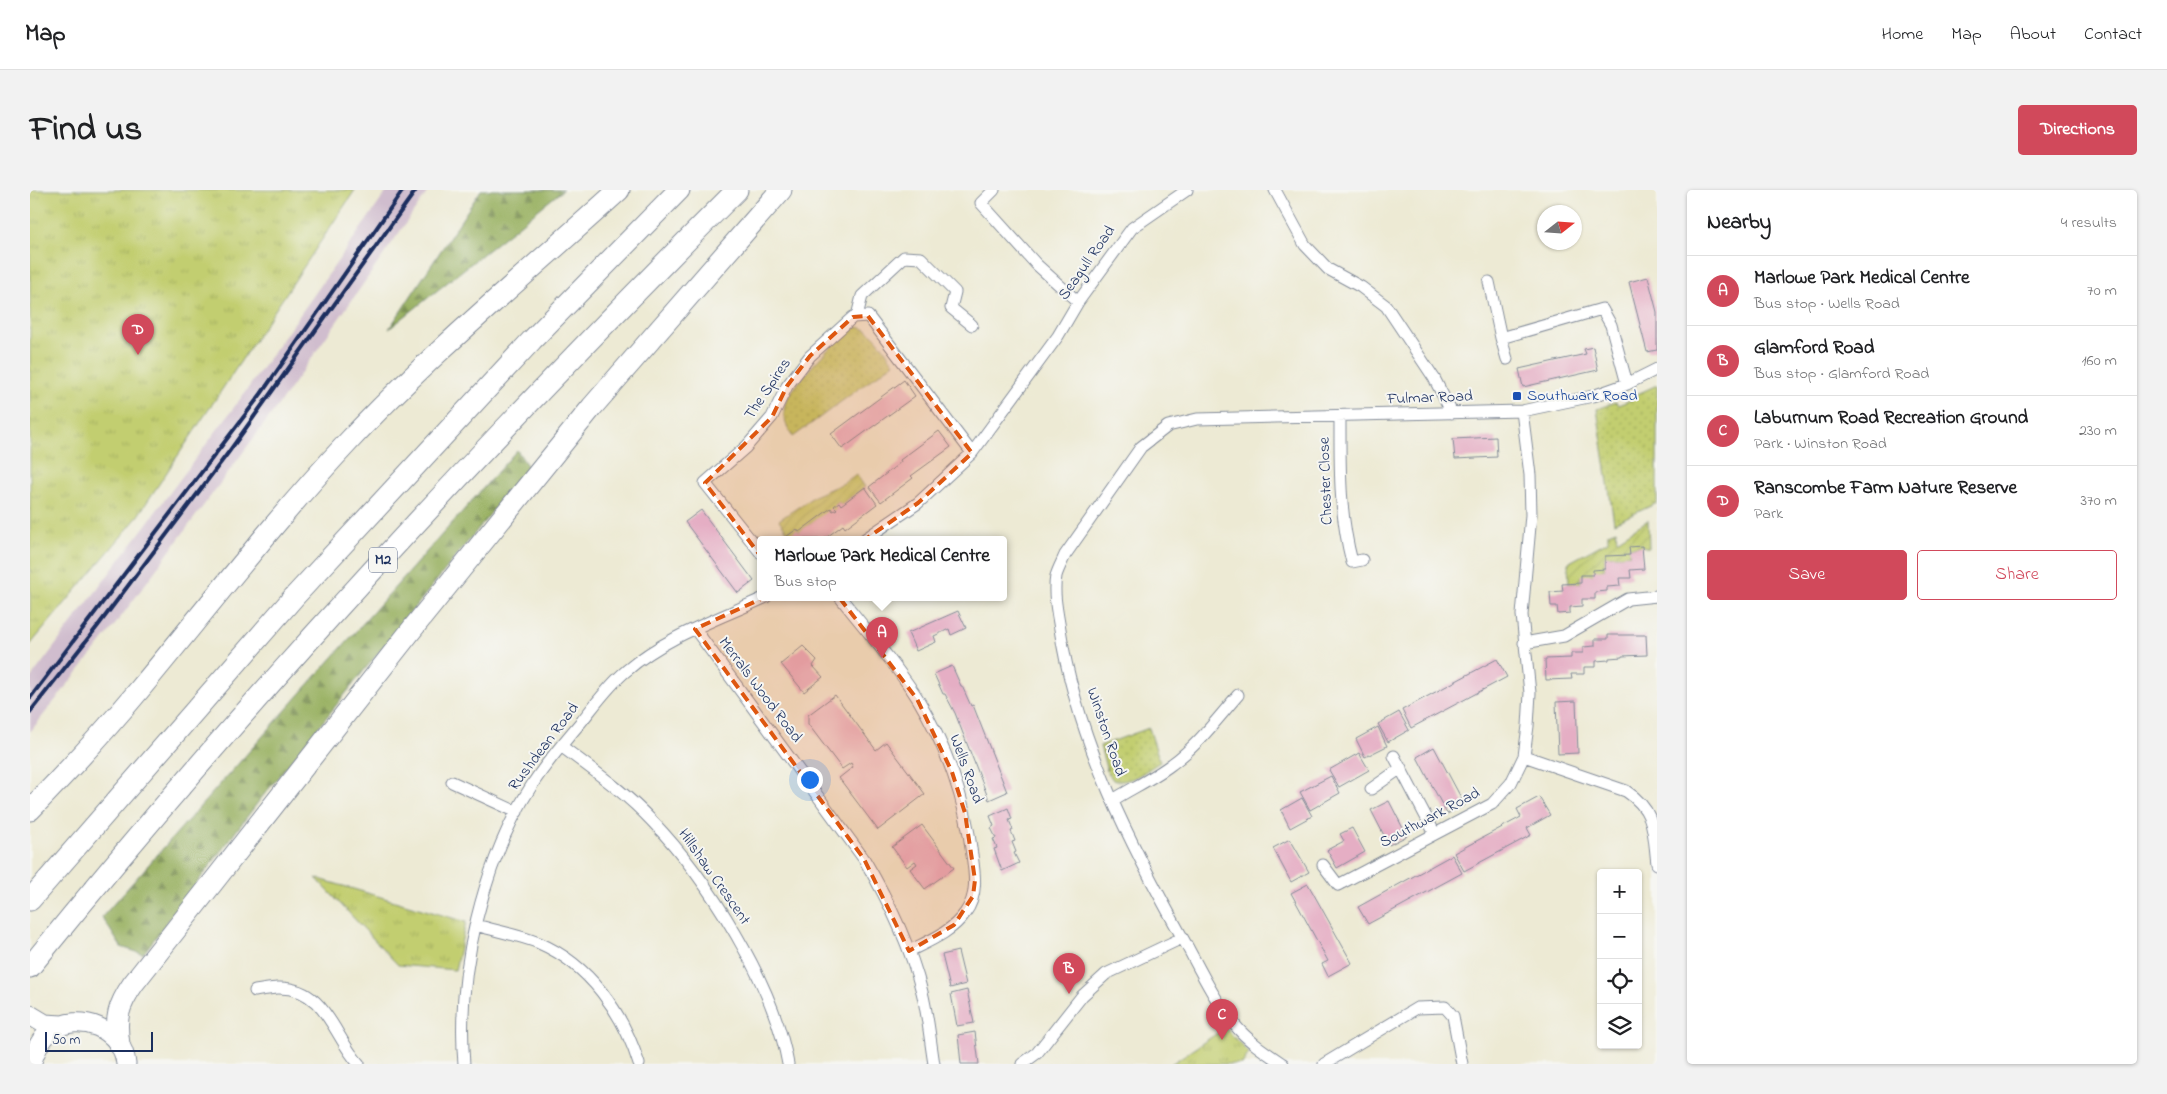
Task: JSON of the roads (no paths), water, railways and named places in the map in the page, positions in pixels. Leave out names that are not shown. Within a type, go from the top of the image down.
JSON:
[{"type":"highway","points":[[30,810],[76,762],[138,691],[293,502],[349,441],[452,340],[619,190]]},
{"type":"highway","name":"M2","points":[[30,900],[294,597],[532,340],[679,190]]},
{"type":"highway","name":"M2","points":[[30,967],[203,762],[345,601],[470,465],[590,339],[737,190]]},
{"type":"highway","points":[[126,1064],[119,1044],[116,1025],[118,1012],[133,984],[413,628],[592,407],[781,190]]},
{"type":"highway","points":[[30,1015],[46,1024],[62,1025],[78,1022],[94,1025],[109,1032],[119,1044]]},
{"type":"highway","points":[[31,1064],[34,1052],[41,1040],[51,1031],[62,1025]]},
{"type":"street","points":[[994,190],[981,203],[1036,264],[1078,302]]},
{"type":"street","name":"Seagull Road","points":[[972,453],[1058,336],[1078,302],[1132,228],[1187,190]]},
{"type":"street","points":[[1276,190],[1305,245],[1328,269],[1361,287],[1386,306],[1434,378],[1452,413]]},
{"type":"street","points":[[870,536],[918,503],[972,453],[868,316],[857,316],[862,296],[904,257],[921,258],[955,292],[951,308],[972,325]]},
{"type":"street","points":[[1489,282],[1507,359]]},
{"type":"street","points":[[1501,338],[1602,308],[1611,325],[1627,384]]},
{"type":"street","name":"The Spires","points":[[757,548],[705,483],[746,447],[772,416],[787,386],[810,356],[853,317],[857,316]]},
{"type":"street","name":"Fulmar Road","points":[[1197,419],[1340,417],[1522,411],[1584,398],[1627,384],[1657,369]]},
{"type":"street","name":"Southwark Road","points":[[1323,866],[1338,885],[1492,804],[1510,783],[1524,756],[1530,693],[1522,615],[1530,515],[1530,475],[1522,411]]},
{"type":"street","name":"Chester Close","points":[[1340,417],[1340,485],[1345,534],[1352,562],[1362,560]]},
{"type":"street","name":"Winston Road","points":[[1197,419],[1168,426],[1141,447],[1065,555],[1056,575],[1056,602],[1063,651],[1093,754],[1140,861],[1182,938],[1232,1023],[1248,1040],[1284,1064]]},
{"type":"street","points":[[1524,643],[1564,636],[1628,599],[1657,596]]},
{"type":"street","name":"Rushdean Road","points":[[464,1064],[462,1041],[463,996],[476,925],[490,874],[517,812],[532,784],[561,746],[625,672],[659,647],[757,601]]},
{"type":"street","name":"Wells Road","points":[[843,601],[918,699],[935,730],[952,772],[967,821],[975,880],[973,896],[966,913],[939,936],[909,951]]},
{"type":"street","name":"Merrals Wood Road","points":[[695,629],[864,859],[879,884],[909,951],[922,994],[934,1064]]},
{"type":"street","points":[[1113,800],[1170,766],[1183,756],[1201,739],[1238,695]]},
{"type":"street","name":"Hillshaw Crescent","points":[[561,746],[627,796],[653,821],[689,865],[748,955],[773,1012],[788,1064]]},
{"type":"street","points":[[1394,756],[1435,834]]},
{"type":"street","points":[[1524,756],[1626,791],[1641,801],[1653,828],[1657,864]]},
{"type":"street","points":[[1371,788],[1400,768]]},
{"type":"street","points":[[452,782],[517,812]]},
{"type":"street","points":[[476,925],[539,944],[568,960],[587,976],[614,1008],[630,1037],[639,1064]]},
{"type":"street","points":[[1022,1064],[1037,1053],[1082,996],[1106,974],[1182,938]]},
{"type":"street","points":[[255,991],[279,988],[294,990],[311,998],[321,1006],[347,1051],[359,1064]]},
{"type":"street","points":[[1324,1064],[1416,1008],[1430,1006],[1445,1007],[1453,1016],[1462,1064]]},
{"type":"railway","points":[[30,698],[261,394],[403,190]]},
{"type":"railway","points":[[30,712],[97,627],[228,453],[416,190]]},
{"type":"place","name":"Ranscombe Farm Nature Reserve","points":[[138,355]]},
{"type":"place","name":"Southwark Road","points":[[1517,396]]},
{"type":"place","name":"Marlowe Park Medical Centre","points":[[882,658]]},
{"type":"place","name":"Glamford Road","points":[[1069,994]]},
{"type":"place","name":"Laburnum Road Recreation Ground","points":[[1222,1040]]}]
